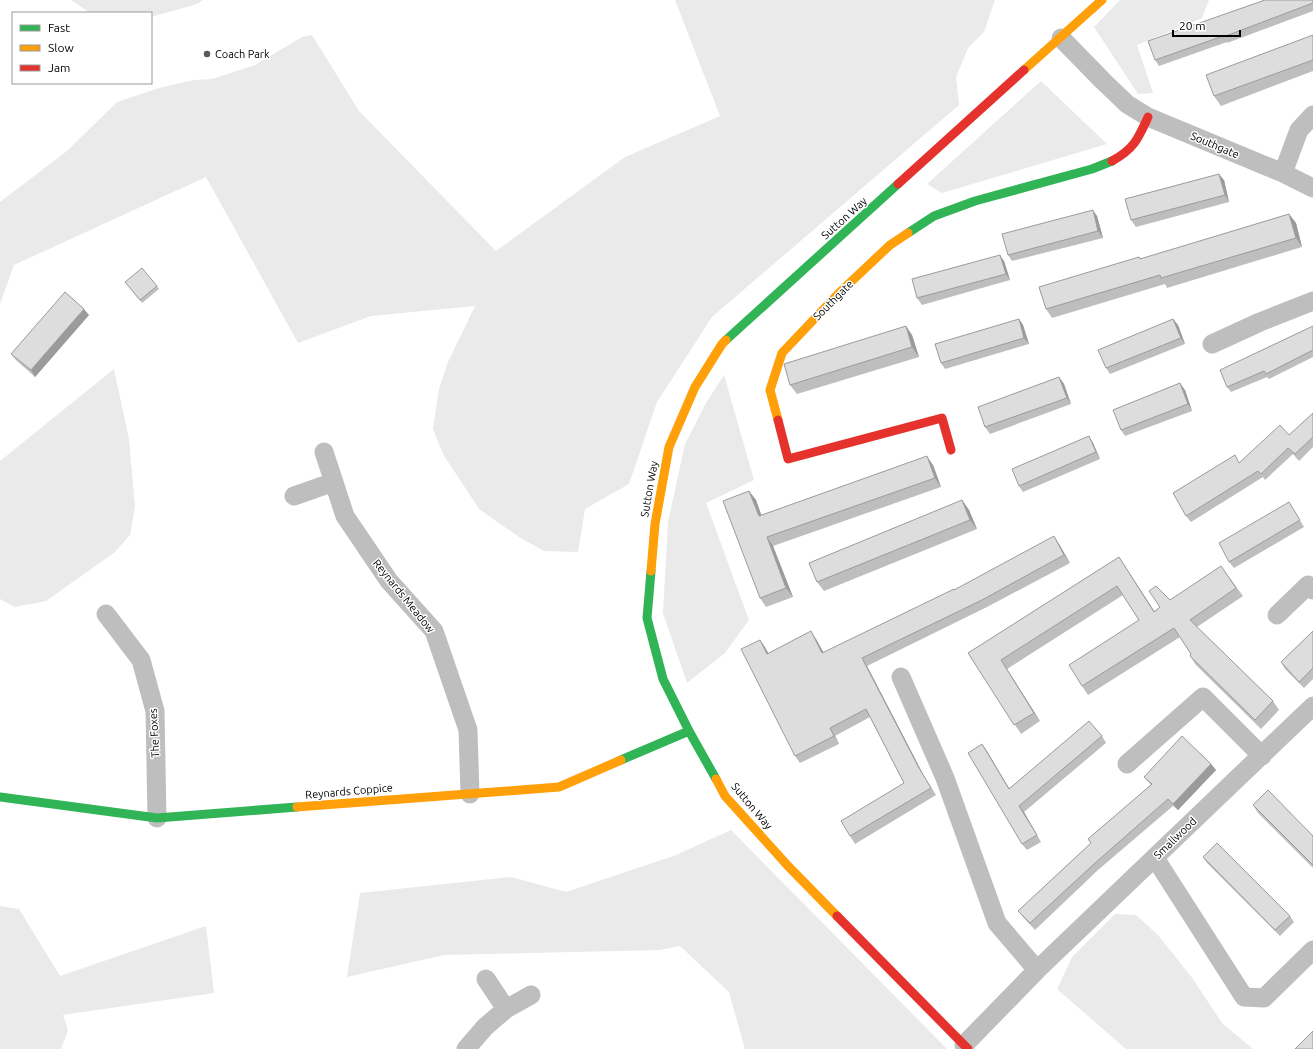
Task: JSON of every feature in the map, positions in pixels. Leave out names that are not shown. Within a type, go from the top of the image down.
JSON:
[{"type":"street","name":"Sutton Way","points":[[966,1047],[788,866],[725,796],[689,731],[663,679],[647,618],[655,524],[669,447],[695,387],[722,344],[1102,0]]},
{"type":"street","name":"Southgate","points":[[1061,38],[1127,104],[1148,117],[1282,173],[1313,188]]},
{"type":"street","points":[[1282,173],[1299,130],[1313,115]]},
{"type":"street","name":"Southgate","points":[[951,450],[942,418],[788,459],[770,390],[782,353],[838,294],[890,245],[934,216],[975,201],[1092,169],[1113,160],[1128,151],[1140,135],[1148,117]]},
{"type":"street","points":[[1212,344],[1260,322],[1313,301]]},
{"type":"street","name":"Reynards Meadow","points":[[324,452],[345,516],[389,581],[434,631],[468,730],[470,794]]},
{"type":"street","points":[[294,496],[334,482]]},
{"type":"street","points":[[1278,615],[1308,585],[1313,590]]},
{"type":"street","name":"The Foxes","points":[[106,614],[141,660],[155,711],[157,818]]},
{"type":"street","points":[[901,677],[945,778],[997,922],[1037,970]]},
{"type":"street","points":[[1127,764],[1203,697],[1262,756]]},
{"type":"street","name":"Smallwood","points":[[966,1047],[1037,970],[1313,706]]},
{"type":"street","name":"Reynards Coppice","points":[[0,797],[157,818],[559,787],[689,731]]},
{"type":"street","points":[[1155,858],[1244,997],[1264,998],[1313,950]]},
{"type":"street","points":[[486,979],[506,1009]]},
{"type":"street","points":[[466,1049],[484,1027],[506,1009],[532,995]]},
{"type":"shaded area","points":[[71,0],[203,0],[197,4],[152,17],[152,12],[89,12]]},
{"type":"shaded area","points":[[675,0],[995,0],[984,32],[968,48],[956,77],[959,105],[712,317],[657,402],[629,484],[585,509],[578,552],[544,551],[519,537],[479,509],[443,454],[433,429],[439,389],[448,362],[475,306],[371,316],[298,343],[206,177],[14,265],[0,304],[0,202],[67,151],[117,102],[159,88],[194,80],[212,79],[255,65],[302,37],[312,35],[359,111],[496,251],[625,157],[720,116]]},
{"type":"shaded area","points":[[1120,0],[1209,0],[1202,18],[1137,45],[1153,93],[1138,94],[1094,27]]},
{"type":"shaded area","points":[[1041,81],[1107,144],[942,193],[927,184]]},
{"type":"shaded area","points":[[114,369],[129,439],[135,507],[130,535],[115,552],[46,601],[15,607],[0,599],[0,461]]},
{"type":"shaded area","points":[[724,375],[754,480],[706,503],[749,620],[725,653],[687,683],[663,613],[668,522],[685,444],[706,403]]},
{"type":"shaded area","points":[[731,830],[947,1049],[745,1049],[729,992],[680,946],[660,950],[444,955],[347,977],[360,893],[511,877],[566,892],[676,855]]},
{"type":"shaded area","points":[[0,906],[19,909],[60,976],[206,926],[214,993],[63,1015],[68,1030],[61,1049],[0,1049]]},
{"type":"shaded area","points":[[1115,914],[1136,915],[1158,935],[1193,979],[1222,1023],[1253,1049],[1126,1049],[1057,989],[1072,957]]},
{"type":"building","points":[[1265,0],[1313,0],[1313,3],[1223,37],[1155,60],[1148,41]]},
{"type":"building","points":[[1313,35],[1313,60],[1214,96],[1206,75]]},
{"type":"building","points":[[1219,174],[1225,195],[1131,220],[1125,199]]},
{"type":"building","points":[[1093,210],[1098,231],[1008,255],[1002,234]]},
{"type":"building","points":[[1289,214],[1296,238],[1161,278],[1160,275],[1046,309],[1039,287],[1139,257],[1140,259]]},
{"type":"building","points":[[1000,255],[1006,274],[917,298],[912,279]]},
{"type":"building","points":[[142,268],[157,286],[140,300],[125,282]]},
{"type":"building","points":[[65,292],[84,309],[31,370],[11,354]]},
{"type":"building","points":[[1019,319],[1024,338],[941,363],[935,344]]},
{"type":"building","points":[[1173,319],[1181,338],[1106,368],[1098,350]]},
{"type":"building","points":[[906,326],[912,347],[790,385],[784,364]]},
{"type":"building","points":[[1313,326],[1313,350],[1266,374],[1264,371],[1227,387],[1220,370]]},
{"type":"building","points":[[1059,377],[1067,398],[985,427],[978,407]]},
{"type":"building","points":[[1180,383],[1188,404],[1121,430],[1113,410]]},
{"type":"building","points":[[1313,413],[1313,437],[1295,454],[1288,448],[1261,474],[1258,471],[1186,516],[1173,493],[1235,455],[1239,463],[1280,425],[1289,435]]},
{"type":"building","points":[[1089,436],[1096,452],[1019,486],[1012,469]]},
{"type":"building","points":[[927,456],[935,478],[767,537],[786,588],[760,598],[723,501],[749,491],[759,516]]},
{"type":"building","points":[[962,500],[970,520],[817,582],[809,563]]},
{"type":"building","points":[[1289,502],[1300,520],[1229,562],[1219,543]]},
{"type":"building","points":[[1054,536],[1064,555],[982,600],[862,658],[919,768],[931,788],[850,836],[841,821],[904,783],[866,709],[830,728],[834,736],[795,756],[741,649],[760,640],[767,654],[811,631],[822,653],[954,590]]},
{"type":"building","points":[[1119,557],[1154,612],[1160,607],[1149,591],[1156,586],[1170,600],[1221,566],[1236,588],[1190,620],[1273,701],[1255,720],[1190,656],[1191,654],[1174,628],[1082,686],[1069,665],[1139,620],[1117,586],[1001,660],[1034,713],[1014,725],[968,653]]},
{"type":"building","points":[[1313,631],[1313,668],[1299,682],[1281,662]]},
{"type":"building","points":[[1089,721],[1102,736],[1019,806],[1037,835],[1022,844],[968,753],[982,744],[1009,789]]},
{"type":"building","points":[[1182,736],[1211,764],[1173,804],[1168,799],[1030,923],[1018,911],[1091,843],[1088,839],[1152,784],[1144,777]]},
{"type":"building","points":[[1268,790],[1313,836],[1313,865],[1253,805]]},
{"type":"building","points":[[1217,843],[1290,916],[1275,930],[1203,857]]},
{"type":"building","points":[[1313,1031],[1313,1049],[1295,1049]]},
{"type":"traffic: fast","points":[[908,233],[934,216],[975,201],[1092,169],[1112,161]]},
{"type":"traffic: fast","points":[[726,340],[898,184]]},
{"type":"traffic: fast","points":[[651,571],[647,618],[663,679],[689,731],[716,779]]},
{"type":"traffic: fast","points":[[621,760],[689,731]]},
{"type":"traffic: fast","points":[[0,797],[157,818],[297,807]]},
{"type":"traffic: slow","points":[[1024,70],[1102,0]]},
{"type":"traffic: slow","points":[[778,420],[770,390],[782,353],[838,294],[890,245],[908,233]]},
{"type":"traffic: slow","points":[[651,571],[655,524],[669,447],[695,387],[726,340]]},
{"type":"traffic: slow","points":[[297,807],[559,787],[621,760]]},
{"type":"traffic: slow","points":[[716,779],[725,796],[788,866],[837,916]]},
{"type":"traffic: jam","points":[[898,184],[1024,70]]},
{"type":"traffic: jam","points":[[1112,161],[1130,148],[1148,117]]},
{"type":"traffic: jam","points":[[778,420],[788,459],[942,418],[951,450]]},
{"type":"traffic: jam","points":[[837,916],[968,1049]]},
{"type":"place","name":"Coach Park","points":[[207,54]]}]
